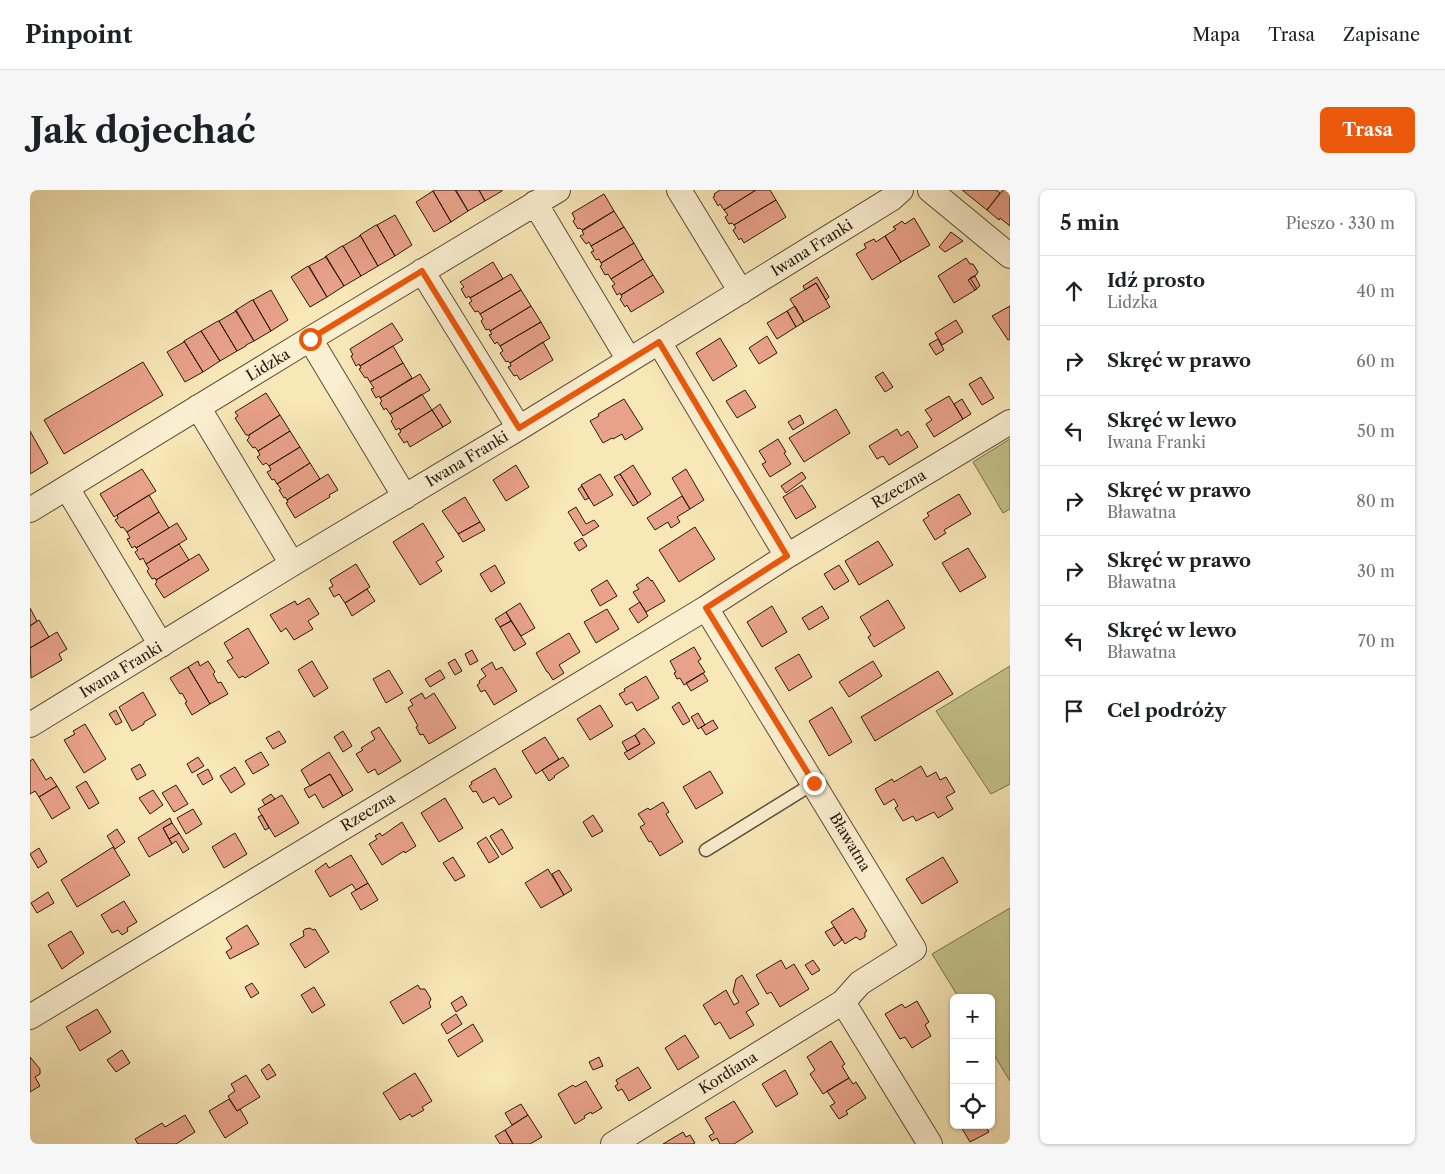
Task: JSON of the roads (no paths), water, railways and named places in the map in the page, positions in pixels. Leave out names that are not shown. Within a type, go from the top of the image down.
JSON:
[{"type":"street","name":"Lidzka","points":[[30,510],[558,190]]},
{"type":"street","points":[[679,190],[741,292]]},
{"type":"street","name":"Iwana Franki","points":[[30,724],[741,292],[891,199],[901,190]]},
{"type":"street","points":[[930,190],[1010,256]]},
{"type":"street","points":[[535,204],[629,360]]},
{"type":"street","points":[[422,271],[519,428]]},
{"type":"street","points":[[310,339],[405,497]]},
{"type":"street","points":[[659,342],[787,556],[706,608]]},
{"type":"street","points":[[198,407],[292,564]]},
{"type":"street","name":"Rzeczna","points":[[787,556],[1010,422]]},
{"type":"street","points":[[67,488],[161,645]]},
{"type":"street","name":"Rzeczna","points":[[30,1017],[706,608]]},
{"type":"street","name":"Bławatna","points":[[706,608],[914,949],[860,983],[843,1002]]},
{"type":"street","points":[[843,1002],[930,1144]]},
{"type":"street","name":"Kordiana","points":[[613,1144],[843,1002]]},
{"type":"lane","points":[[706,850],[814,783]]}]
